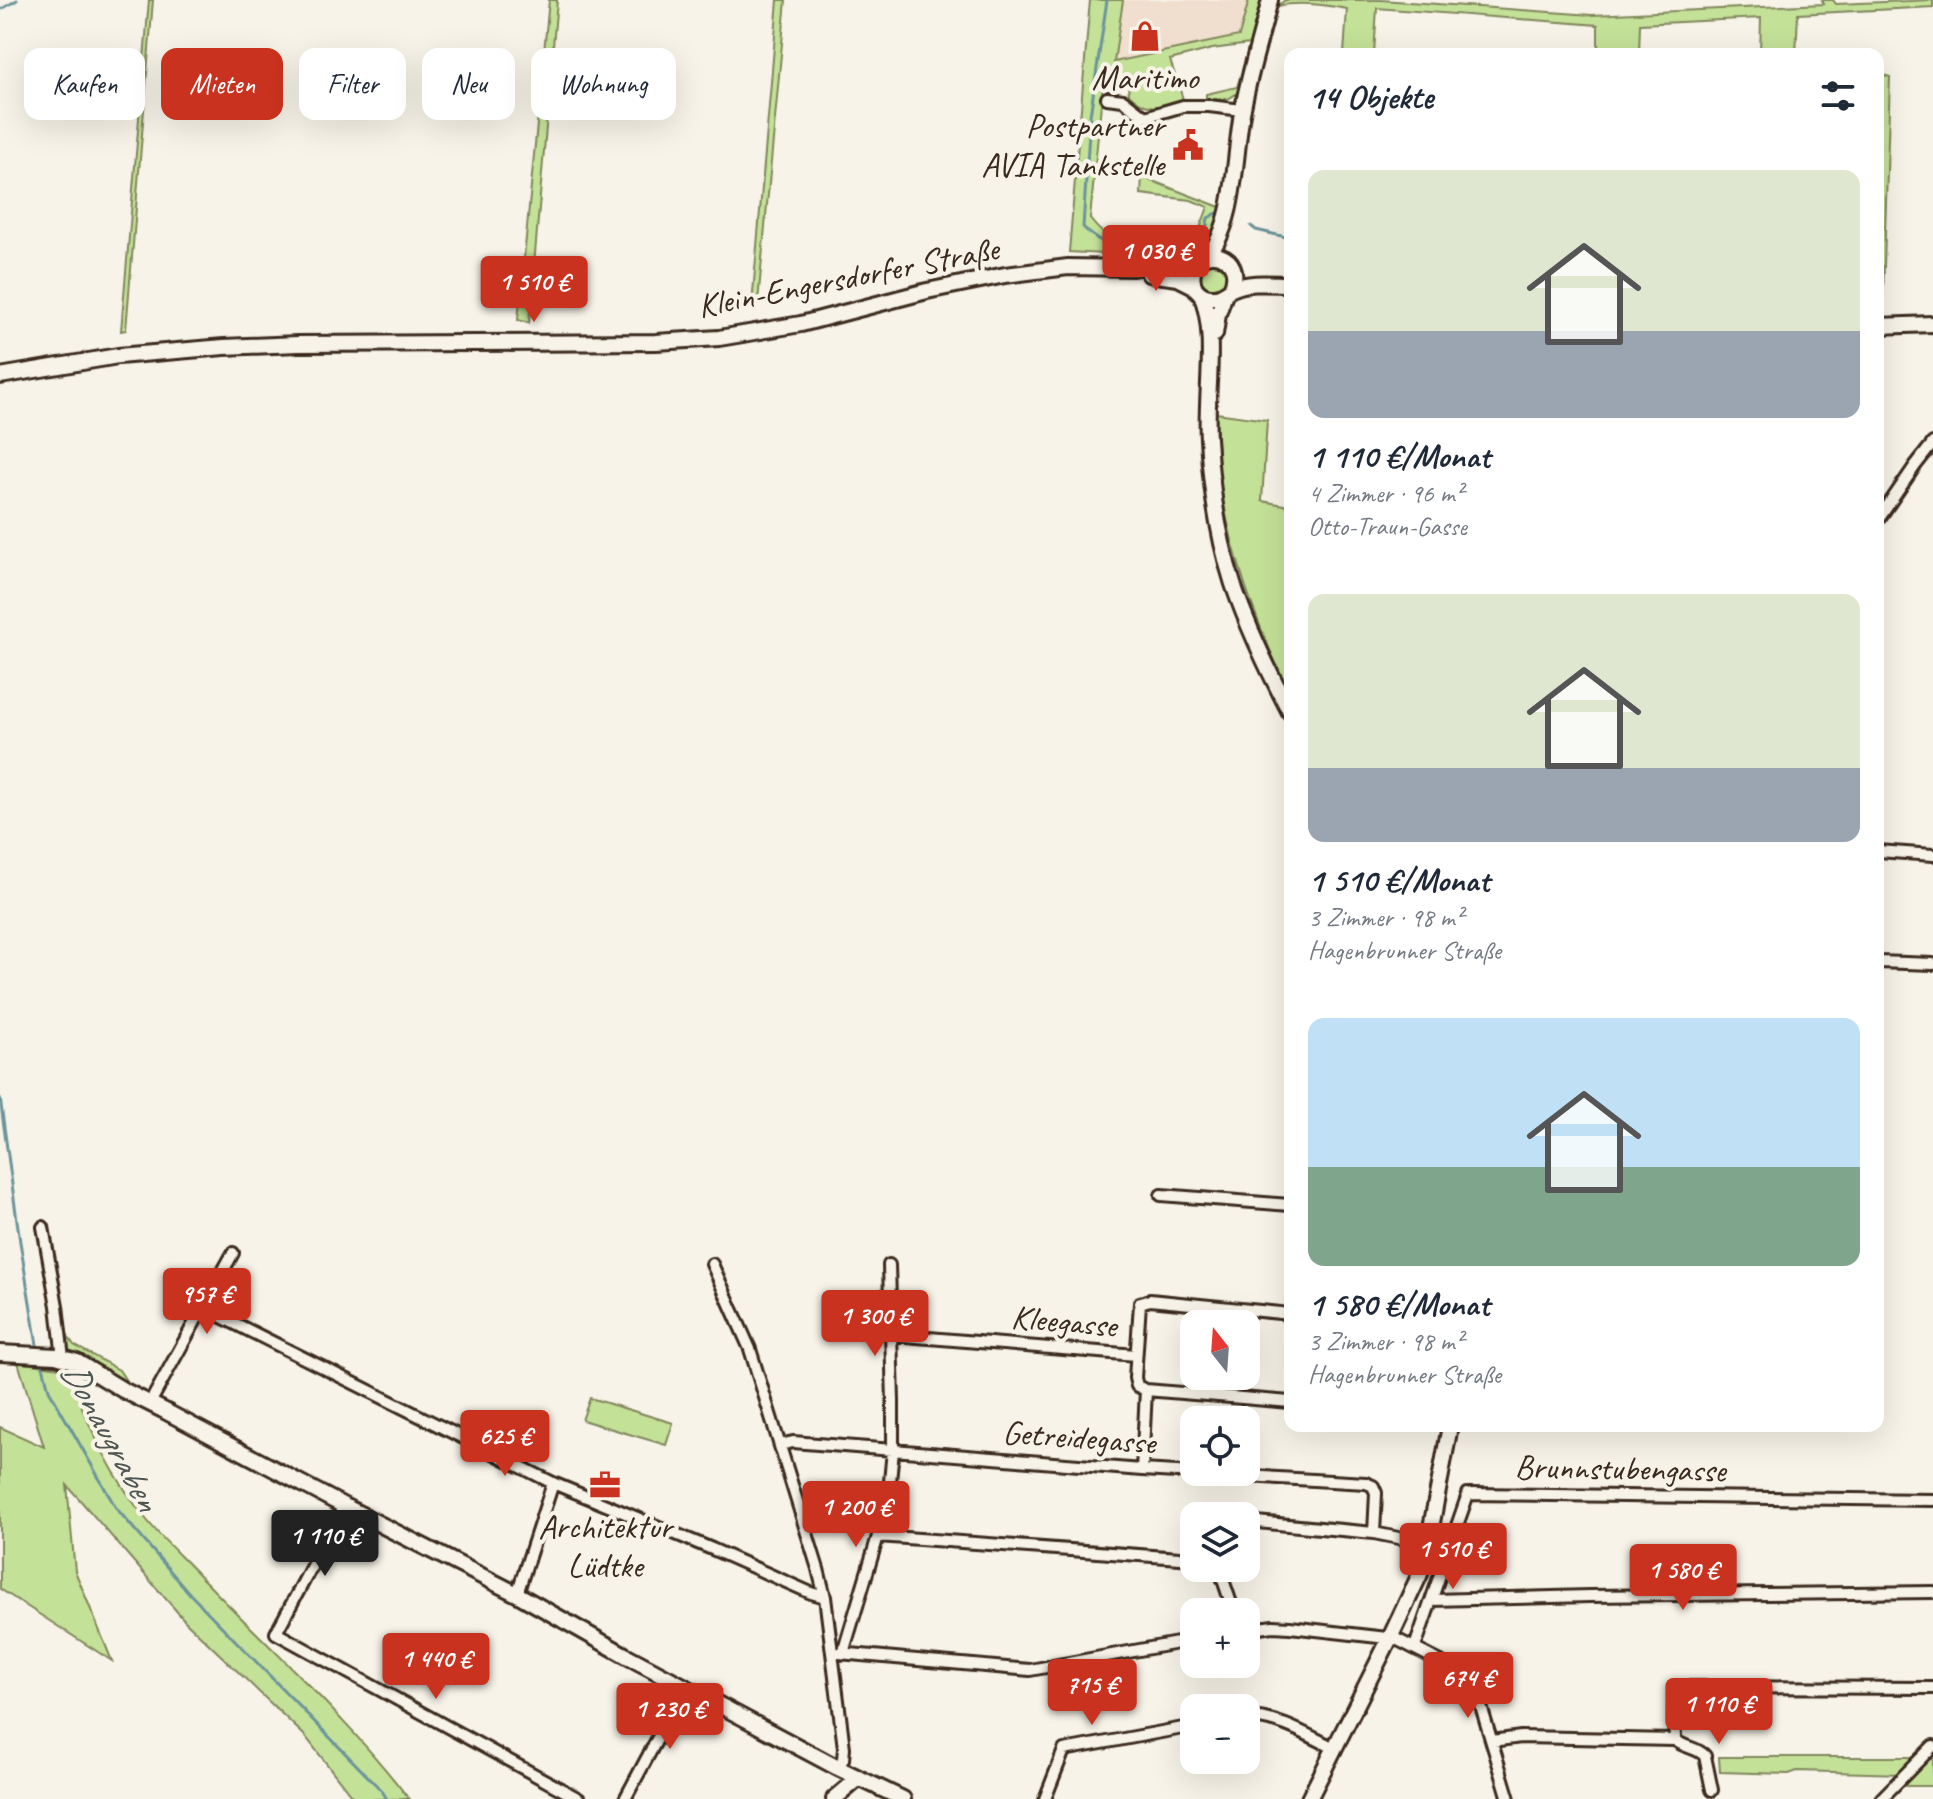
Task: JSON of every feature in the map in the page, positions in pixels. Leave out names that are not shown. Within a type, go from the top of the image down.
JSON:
[{"type":"main road","points":[[1270,0],[1242,110],[1228,212],[1218,241],[1193,270],[1208,321],[1207,434],[1221,536],[1233,583],[1249,626],[1284,699]]},
{"type":"main road","points":[[1209,362],[1217,319],[1235,277],[1228,212]]},
{"type":"main road","points":[[1204,257],[1220,256],[1250,274],[1284,282]]},
{"type":"main road","name":"Klein-Engersdorfer Straße","points":[[0,376],[129,355],[224,347],[719,338],[801,324],[987,278],[1068,267],[1178,265],[1204,257]]},
{"type":"main road","name":"Klein-Engersdorfer Straße","points":[[1133,268],[1178,278],[1198,290]]},
{"type":"main road","points":[[1198,290],[1213,297],[1250,284],[1284,283]]},
{"type":"main road","points":[[1884,326],[1933,324]]},
{"type":"main road","points":[[0,1353],[60,1357],[77,1362],[123,1390],[517,1594],[838,1768],[903,1799]]},
{"type":"main road","points":[[1309,1799],[1415,1587],[1428,1544],[1449,1432]]},
{"type":"main road","points":[[834,1799],[859,1778]]},
{"type":"street","points":[[1107,98],[1123,100],[1145,117],[1183,106],[1242,110]]},
{"type":"street","points":[[1884,511],[1933,443]]},
{"type":"street","points":[[1884,851],[1933,855]]},
{"type":"street","points":[[1884,962],[1933,964]]},
{"type":"street","points":[[1161,1195],[1284,1205]]},
{"type":"street","points":[[43,1227],[57,1306],[60,1357]]},
{"type":"street","points":[[150,1403],[233,1253]]},
{"type":"street","points":[[712,1264],[750,1349],[825,1597],[838,1654],[844,1748],[838,1768]]},
{"type":"street","points":[[838,1654],[878,1536],[889,1492],[893,1450],[889,1265]]},
{"type":"street","points":[[1284,1313],[1143,1301],[1139,1308],[1136,1355],[1136,1383],[1146,1390],[1284,1402]]},
{"type":"street","points":[[204,1308],[553,1483],[825,1597]]},
{"type":"street","name":"Kleegasse","points":[[892,1335],[1136,1355]]},
{"type":"street","points":[[1142,1470],[1146,1390]]},
{"type":"street","name":"Getreidegasse","points":[[780,1445],[793,1442],[1142,1470],[1369,1484],[1376,1493],[1374,1533]]},
{"type":"street","points":[[517,1594],[553,1483]]},
{"type":"street","name":"Brunnstubengasse","points":[[1415,1647],[1468,1494],[1933,1500]]},
{"type":"street","points":[[344,1506],[276,1633],[579,1799]]},
{"type":"street","points":[[1260,1522],[1374,1533],[1428,1544]]},
{"type":"street","points":[[878,1536],[1180,1558]]},
{"type":"street","points":[[1432,1600],[1933,1592]]},
{"type":"street","points":[[1260,1628],[1290,1627],[1390,1638],[1415,1647],[1445,1665],[1465,1683],[1480,1703],[1509,1799]]},
{"type":"street","points":[[838,1654],[1030,1670],[1180,1643]]},
{"type":"street","points":[[625,1799],[685,1687]]},
{"type":"street","points":[[1675,1740],[1676,1698],[1685,1687],[1933,1688]]},
{"type":"street","points":[[1260,1718],[1289,1726],[1334,1748]]},
{"type":"street","points":[[1045,1799],[1064,1750],[1180,1729]]},
{"type":"street","points":[[1492,1741],[1521,1737],[1675,1740],[1705,1756],[1712,1790]]},
{"type":"street","points":[[1881,1799],[1933,1746]]},
{"type":"shaded area","points":[[1123,0],[1261,0],[1250,34],[1113,62]]},
{"type":"green space","points":[[149,0],[153,0],[145,98],[145,48]]},
{"type":"green space","points":[[549,0],[557,0],[553,48],[544,48]]},
{"type":"green space","points":[[778,0],[786,0],[758,302],[752,305]]},
{"type":"green space","points":[[1090,0],[1123,0],[1114,62],[1239,36],[1249,0],[1267,0],[1239,92],[1228,99],[1206,99],[1206,94],[1237,87],[1250,44],[1212,49],[1170,60],[1183,99],[1161,106],[1142,104],[1129,94],[1128,85],[1103,83],[1090,219],[1104,233],[1122,239],[1122,255],[1069,252]]},
{"type":"green space","points":[[1285,0],[1381,0],[1592,15],[1824,4],[1822,0],[1833,0],[1836,4],[1933,0],[1933,7],[1798,14],[1796,48],[1760,48],[1761,18],[1640,24],[1639,48],[1598,48],[1598,25],[1377,8],[1374,48],[1344,48],[1347,9],[1304,4],[1278,6]]},
{"type":"green space","points":[[1884,75],[1890,77],[1884,266]]},
{"type":"green space","points":[[139,120],[143,120],[126,330],[121,331]]},
{"type":"green space","points":[[537,120],[547,120],[529,323],[518,320]]},
{"type":"green space","points":[[1142,177],[1220,207],[1217,233],[1199,253],[1175,261],[1140,262],[1135,259],[1135,240],[1181,243],[1200,228],[1208,207],[1191,200],[1141,194]]},
{"type":"green space","points":[[1206,262],[1221,262],[1230,274],[1224,289],[1210,292],[1199,283],[1198,271]]},
{"type":"green space","points":[[1216,413],[1267,420],[1262,501],[1284,505],[1284,681],[1258,621],[1233,546],[1218,454]]},
{"type":"green space","points":[[57,1306],[74,1345],[119,1370],[129,1385],[150,1403],[63,1358]]},
{"type":"green space","points":[[18,1362],[67,1369],[100,1447],[146,1519],[333,1710],[409,1799],[354,1799],[305,1736],[186,1622],[67,1485],[75,1571],[112,1661],[0,1589],[0,1427],[44,1447]]},
{"type":"green space","points":[[590,1398],[673,1423],[666,1445],[582,1420]]},
{"type":"green space","points":[[1930,1743],[1903,1774],[1720,1772],[1719,1757],[1916,1757]]},
{"type":"green space","points":[[1927,1757],[1933,1758],[1933,1786],[1896,1786]]},
{"type":"waterway","name":"Donaugraben","points":[[0,10],[17,0]]},
{"type":"waterway","points":[[1107,0],[1090,116],[1083,227],[1115,247],[1164,251],[1190,245],[1199,239],[1206,231],[1208,218],[1217,213]]},
{"type":"waterway","points":[[1251,226],[1284,237]]},
{"type":"waterway","name":"Donaugraben","points":[[0,1098],[38,1351]]},
{"type":"waterway","name":"Donaugraben","points":[[42,1362],[49,1390],[116,1508],[190,1594],[387,1799]]},
{"type":"place","name":"Maritimo","points":[[1145,36]]},
{"type":"place","name":"Postpartner AVIA Tankstelle","points":[[1188,145]]},
{"type":"place","name":"Architektur Lüdtke","points":[[605,1485]]}]
